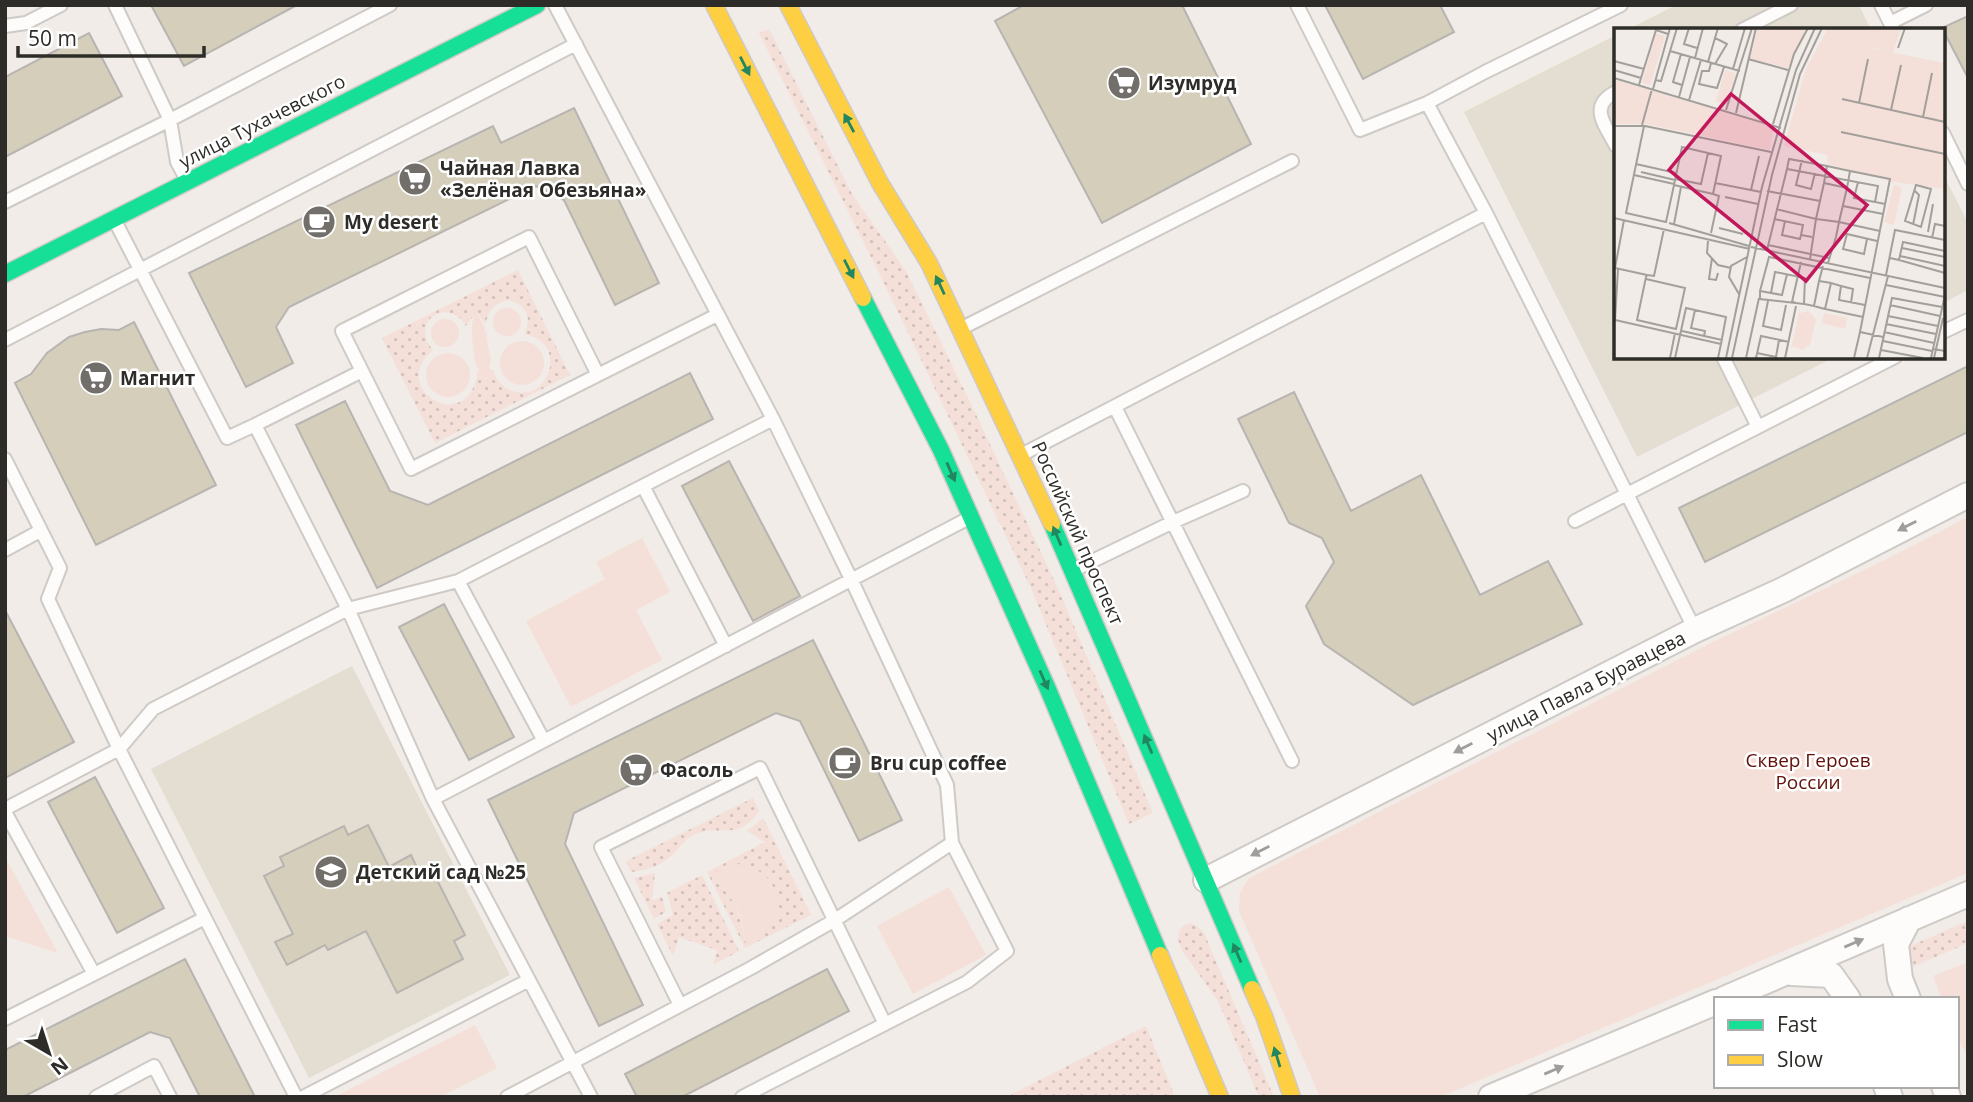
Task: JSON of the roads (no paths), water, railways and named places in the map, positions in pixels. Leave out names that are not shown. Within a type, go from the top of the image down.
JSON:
[{"type":"main road","name":"улица Тухачевского","points":[[5,274],[537,5]]},
{"type":"main road","points":[[714,5],[941,450],[1047,687],[1220,1097]]},
{"type":"main road","name":"Российский проспект","points":[[788,5],[880,183],[929,263],[1021,455],[1264,1016],[1292,1097]]},
{"type":"street","name":"улица Павла Буравцева","points":[[1206,880],[1968,495]]},
{"type":"street","points":[[1729,997],[1968,894]]},
{"type":"street","points":[[1907,997],[1900,979],[1896,944],[1909,919]]},
{"type":"street","points":[[1786,972],[1830,975],[1846,997]]},
{"type":"street","points":[[1491,1097],[1714,1003]]},
{"type":"lane","points":[[5,26],[26,23],[61,5]]},
{"type":"lane","points":[[115,5],[170,120],[177,162],[188,182]]},
{"type":"lane","points":[[5,202],[170,120],[390,5]]},
{"type":"lane","points":[[555,5],[773,419],[852,581],[947,785],[952,843],[1007,951],[967,982],[742,1097]]},
{"type":"lane","points":[[1297,5],[1360,130],[1427,103],[1620,5]]},
{"type":"lane","points":[[1746,28],[1791,5]]},
{"type":"lane","points":[[1881,5],[1891,27],[1926,5]]},
{"type":"lane","points":[[5,340],[576,44]]},
{"type":"lane","points":[[1614,93],[1602,102],[1600,114],[1614,142]]},
{"type":"lane","points":[[1427,103],[1486,213],[1695,631]]},
{"type":"lane","points":[[1945,137],[1968,184]]},
{"type":"lane","points":[[960,329],[1292,160]]},
{"type":"lane","points":[[1021,455],[1486,213]]},
{"type":"lane","points":[[114,220],[227,438],[362,371]]},
{"type":"lane","points":[[598,375],[529,237],[342,331],[411,469],[598,375],[717,315]]},
{"type":"lane","points":[[1945,331],[1968,320]]},
{"type":"lane","points":[[1724,359],[1758,427]]},
{"type":"lane","points":[[1575,521],[1891,359]]},
{"type":"lane","points":[[1115,407],[1292,761]]},
{"type":"lane","points":[[94,974],[5,811],[119,749],[153,709],[348,609],[458,581],[773,419]]},
{"type":"lane","points":[[256,425],[348,609],[433,799],[591,1097]]},
{"type":"lane","points":[[5,459],[60,568],[48,598],[119,749],[296,1097]]},
{"type":"lane","points":[[643,486],[726,646]]},
{"type":"lane","points":[[1073,571],[1243,491]]},
{"type":"lane","points":[[433,799],[971,517]]},
{"type":"lane","points":[[5,550],[40,531]]},
{"type":"lane","points":[[458,581],[544,741]]},
{"type":"lane","points":[[680,1005],[601,847],[760,768],[885,1024]]},
{"type":"lane","points":[[507,1097],[751,968],[835,920],[952,843]]},
{"type":"lane","points":[[5,1019],[205,918]]},
{"type":"lane","points":[[303,1097],[529,980]]},
{"type":"lane","points":[[96,1097],[154,1066],[170,1097]]},
{"type":"place","name":"Изумруд","points":[[1124,83]]},
{"type":"place","name":"Чайная Лавка «Зелёная Обезьяна»","points":[[415,179]]},
{"type":"place","name":"My desert","points":[[319,222]]},
{"type":"place","name":"Магнит","points":[[96,378]]},
{"type":"place","name":"Bru cup coffee","points":[[845,763]]},
{"type":"place","name":"Фасоль","points":[[636,770]]},
{"type":"place","name":"Детский сад №25","points":[[331,872]]},
{"type":"park label","name":"Сквер Героев России","points":[[1808,771]]}]
